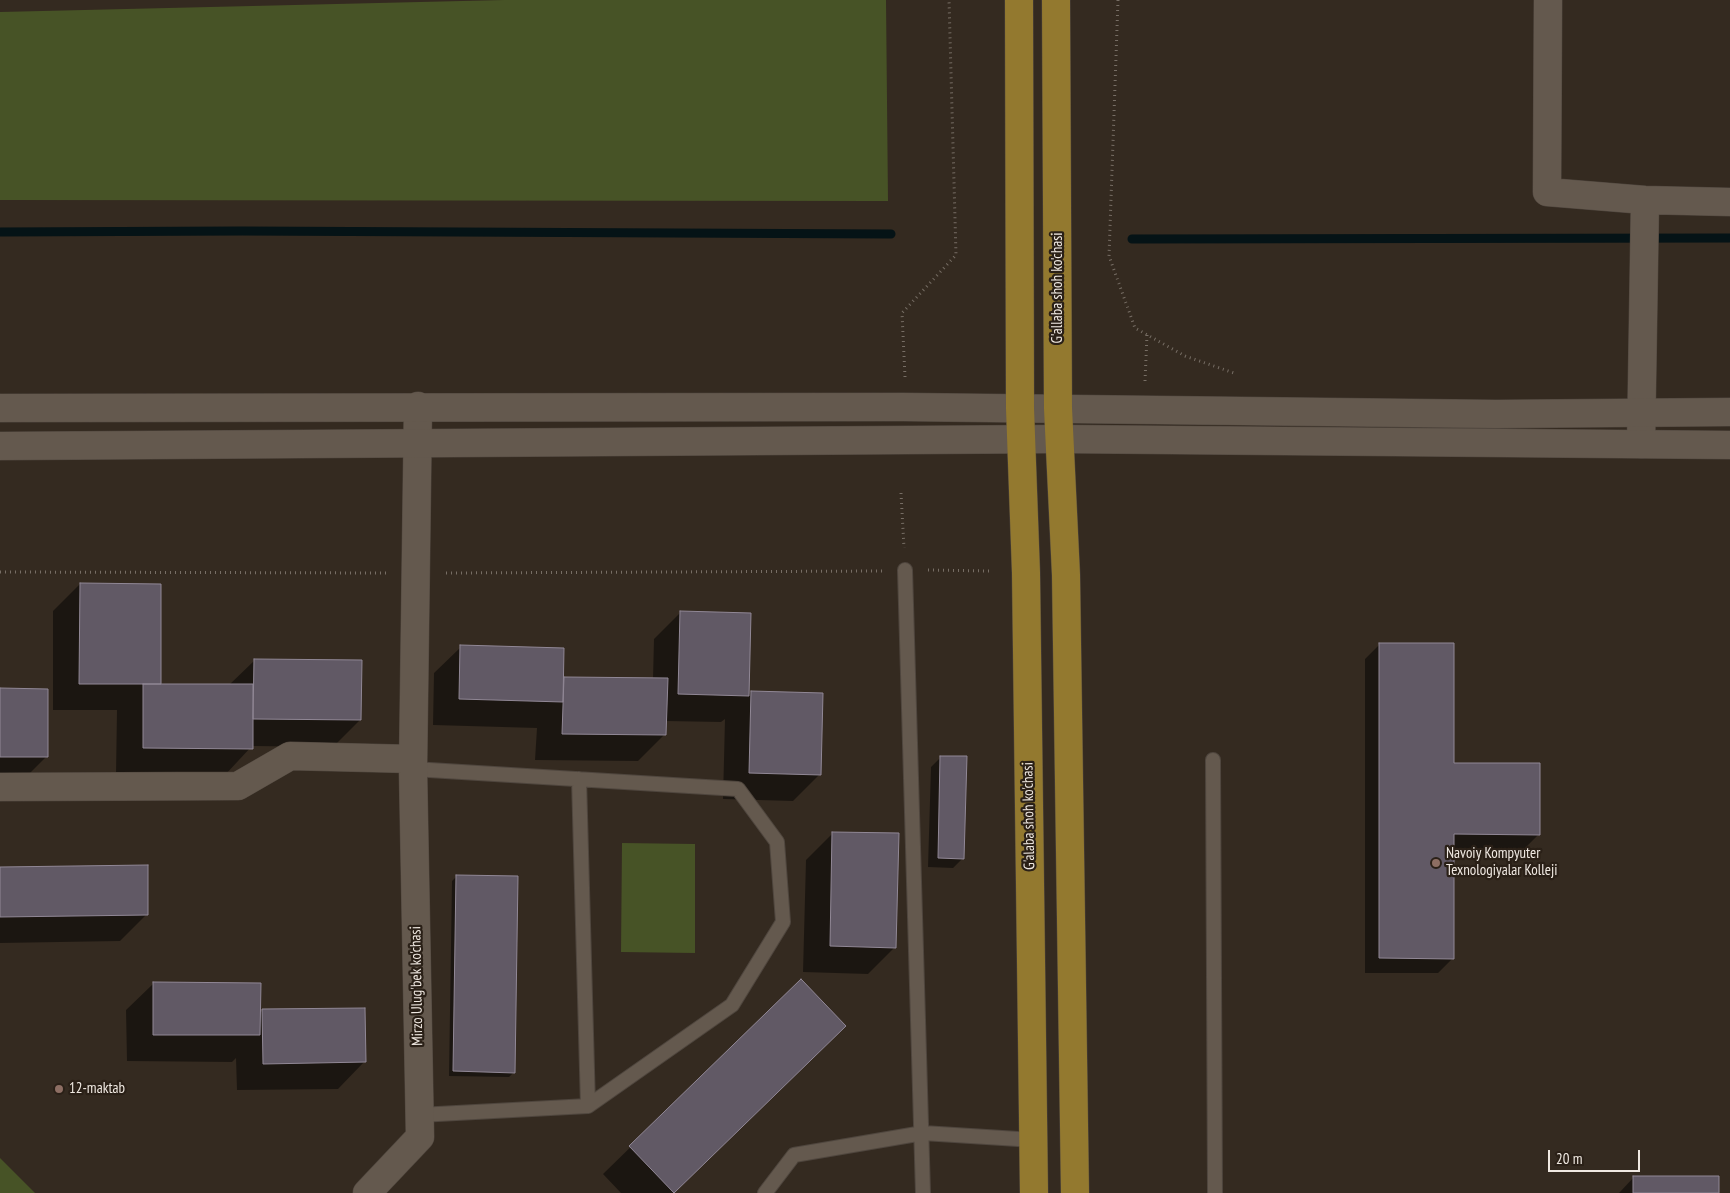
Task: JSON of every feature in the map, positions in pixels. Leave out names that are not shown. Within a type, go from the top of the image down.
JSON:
[{"type":"main road","points":[[1019,0],[1021,440]]},
{"type":"main road","name":"G'allaba shoh ko'chasi","points":[[1056,0],[1058,408],[1066,575],[1075,1193]]},
{"type":"main road","points":[[1548,0],[1547,192],[1645,200],[1730,202]]},
{"type":"main road","points":[[1641,444],[1645,200]]},
{"type":"main road","points":[[0,408],[418,406],[1058,408],[1496,414],[1730,412]]},
{"type":"main road","name":"Mirzo Ulug'bek ko'chasi","points":[[367,1193],[420,1137],[413,764],[418,406]]},
{"type":"main road","points":[[0,446],[1060,439],[1730,445]]},
{"type":"main road","name":"G'alaba shoh ko'chasi","points":[[1021,440],[1026,574],[1034,1193]]},
{"type":"main road","points":[[0,787],[238,786],[290,756],[413,764]]},
{"type":"lane","points":[[905,570],[923,1133],[923,1193]]},
{"type":"lane","points":[[1212,760],[1215,1193]]},
{"type":"lane","points":[[413,764],[738,789],[777,842],[783,922],[732,1005],[588,1106],[419,1116]]},
{"type":"lane","points":[[579,778],[588,1106]]},
{"type":"lane","points":[[765,1193],[794,1155],[923,1133],[1034,1140]]},
{"type":"path","points":[[905,385],[902,313],[956,255],[949,0]]},
{"type":"path","points":[[1118,0],[1109,256],[1135,328],[1185,356],[1234,373]]},
{"type":"path","points":[[1144,383],[1147,335]]},
{"type":"path","points":[[901,493],[905,570]]},
{"type":"path","points":[[0,572],[989,571]]},
{"type":"green space","points":[[504,0],[886,0],[888,201],[0,200],[0,12]]},
{"type":"green space","points":[[622,843],[695,844],[695,953],[621,952]]},
{"type":"green space","points":[[0,1158],[35,1193],[0,1193]]},
{"type":"building","points":[[80,583],[161,584],[161,684],[79,684]]},
{"type":"building","points":[[680,611],[751,613],[749,696],[678,694]]},
{"type":"building","points":[[1379,643],[1454,643],[1454,763],[1540,763],[1540,835],[1454,834],[1454,959],[1379,958]]},
{"type":"building","points":[[460,645],[564,648],[563,702],[459,699]]},
{"type":"building","points":[[254,659],[362,660],[361,720],[253,719]]},
{"type":"building","points":[[564,677],[668,678],[666,735],[562,734]]},
{"type":"building","points":[[143,684],[253,684],[253,749],[143,748]]},
{"type":"building","points":[[0,688],[48,689],[48,757],[0,757]]},
{"type":"building","points":[[751,691],[823,693],[821,775],[749,773]]},
{"type":"building","points":[[940,756],[967,756],[964,859],[938,858]]},
{"type":"building","points":[[832,832],[899,833],[896,948],[830,946]]},
{"type":"building","points":[[148,865],[148,915],[0,917],[0,867]]},
{"type":"building","points":[[456,875],[518,876],[515,1073],[453,1071]]},
{"type":"building","points":[[801,979],[846,1026],[674,1193],[629,1146]]},
{"type":"building","points":[[153,982],[261,983],[260,1035],[153,1035]]},
{"type":"building","points":[[365,1008],[366,1062],[263,1064],[262,1009]]},
{"type":"building","points":[[1633,1176],[1719,1176],[1719,1193],[1633,1193]]},
{"type":"waterway","points":[[0,232],[242,231],[891,234]]},
{"type":"waterway","points":[[1132,239],[1730,238]]},
{"type":"place","name":"Navoiy Kompyuter Texnologiyalar Kolleji","points":[[1436,863]]},
{"type":"place","name":"12-maktab","points":[[59,1089]]}]
